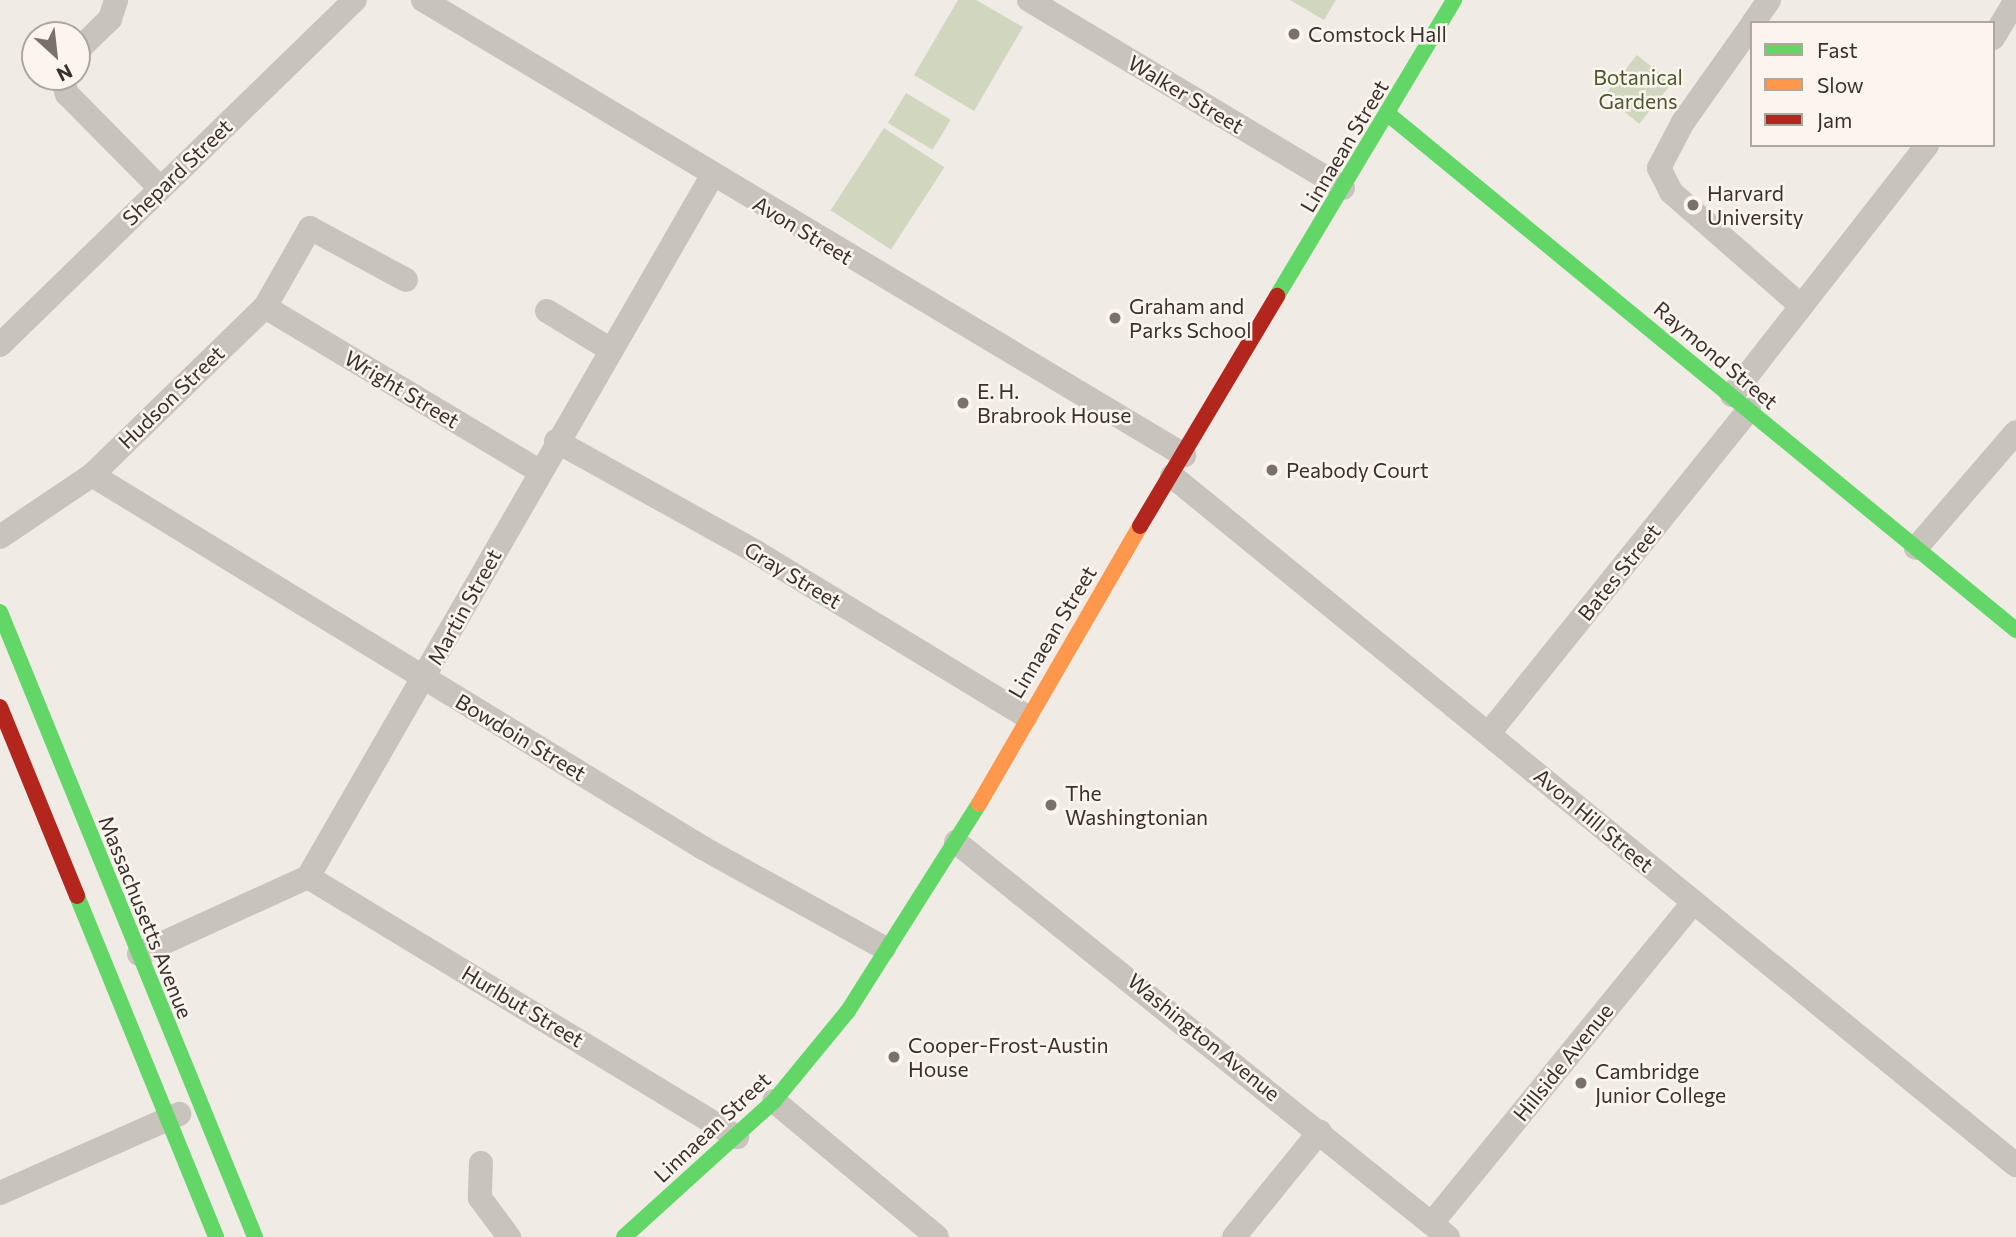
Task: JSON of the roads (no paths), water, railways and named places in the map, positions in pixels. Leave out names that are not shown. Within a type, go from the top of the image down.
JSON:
[{"type":"street","points":[[91,37],[110,19],[116,0]]},
{"type":"street","name":"Shepard Street","points":[[0,345],[355,0]]},
{"type":"street","name":"Avon Street","points":[[423,0],[1178,466]]},
{"type":"street","name":"Walker Street","points":[[1029,0],[1343,187]]},
{"type":"street","name":"Linnaean Street","points":[[624,1237],[774,1101],[848,1011],[884,948],[956,842],[1027,716],[1454,0]]},
{"type":"street","points":[[1755,21],[1769,0]]},
{"type":"street","points":[[1995,35],[2016,0]]},
{"type":"street","points":[[1750,28],[1683,122],[1659,168],[1671,192],[1801,306]]},
{"type":"street","points":[[66,91],[160,188]]},
{"type":"street","name":"Raymond Street","points":[[1388,114],[2016,630]]},
{"type":"street","name":"Bates Street","points":[[1489,733],[1741,403],[1801,306],[1925,147]]},
{"type":"street","name":"Martin Street","points":[[308,877],[425,678],[538,471],[712,176]]},
{"type":"street","name":"Hudson Street","points":[[0,537],[92,475],[265,307],[310,228],[406,281]]},
{"type":"street","name":"Wright Street","points":[[265,307],[538,471]]},
{"type":"street","points":[[547,311],[611,350]]},
{"type":"street","points":[[1916,548],[2016,432]]},
{"type":"street","name":"Gray Street","points":[[556,442],[756,552],[1027,716]]},
{"type":"street","name":"Avon Hill Street","points":[[1178,466],[1489,733],[2016,1165]]},
{"type":"street","name":"Bowdoin Street","points":[[92,475],[703,848],[884,948]]},
{"type":"street","name":"Massachusetts Avenue","points":[[0,612],[255,1237]]},
{"type":"street","points":[[0,706],[216,1237]]},
{"type":"street","name":"Washington Avenue","points":[[956,842],[1320,1131],[1440,1230]]},
{"type":"street","points":[[139,954],[308,877]]},
{"type":"street","name":"Hurlbut Street","points":[[308,877],[737,1137]]},
{"type":"street","name":"Hillside Avenue","points":[[1440,1230],[1694,902]]},
{"type":"street","points":[[774,1101],[937,1237]]},
{"type":"street","points":[[0,1193],[200,1105]]},
{"type":"street","points":[[1234,1237],[1320,1131]]},
{"type":"street","points":[[481,1163],[480,1198],[509,1237]]},
{"type":"place","name":"Comstock Hall","points":[[1294,34]]},
{"type":"place","name":"Harvard University","points":[[1693,205]]},
{"type":"place","name":"Graham and Parks School","points":[[1115,318]]},
{"type":"place","name":"E. H. Brabrook House","points":[[963,403]]},
{"type":"place","name":"Peabody Court","points":[[1272,470]]},
{"type":"place","name":"The Washingtonian","points":[[1051,805]]},
{"type":"place","name":"Cooper-Frost-Austin House","points":[[894,1057]]},
{"type":"place","name":"Cambridge Junior College","points":[[1581,1083]]},
{"type":"park label","name":"Botanical Gardens","points":[[1638,89]]}]
